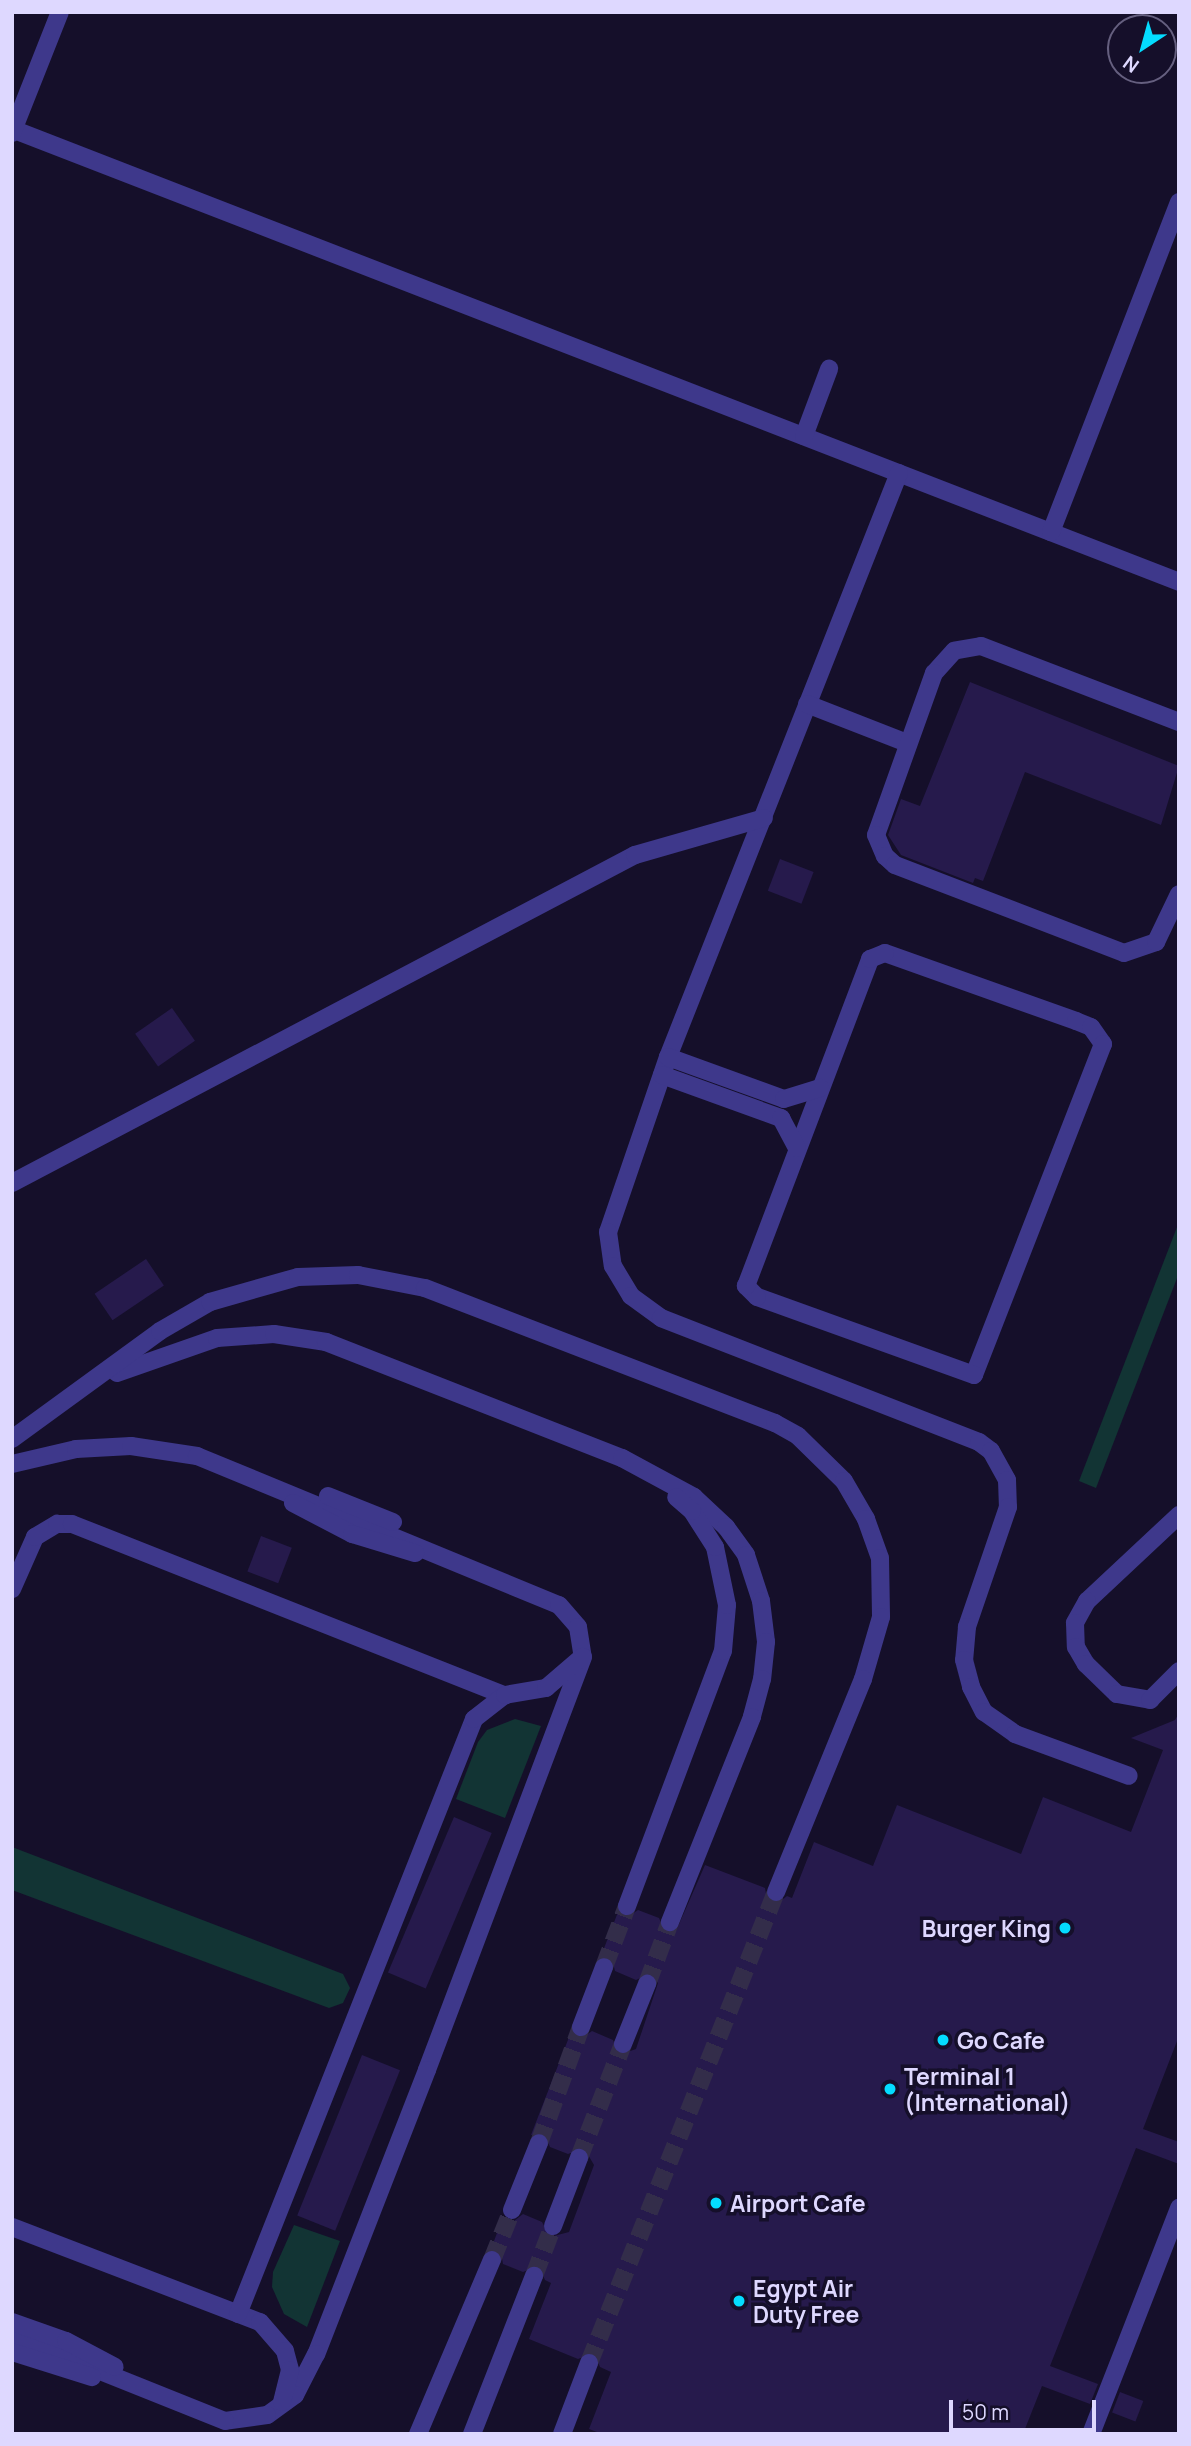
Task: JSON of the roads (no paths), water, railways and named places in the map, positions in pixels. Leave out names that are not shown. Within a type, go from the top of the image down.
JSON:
[{"type":"lane","points":[[60,12],[13,130],[1179,582]]},
{"type":"lane","points":[[1051,532],[1179,202]]},
{"type":"lane","points":[[804,436],[829,369]]},
{"type":"lane","points":[[899,473],[668,1057],[608,1232],[613,1266],[631,1296],[661,1318],[979,1442],[991,1451],[1007,1480],[1008,1507],[967,1627],[964,1660],[971,1688],[984,1712],[1015,1734],[1129,1776]]},
{"type":"lane","points":[[1179,722],[981,646],[966,647],[942,660],[933,673],[876,835],[885,856],[895,865],[1124,953],[1156,942],[1179,894]]},
{"type":"lane","points":[[807,704],[907,743]]},
{"type":"lane","points":[[12,1183],[635,855],[764,818]]},
{"type":"lane","points":[[880,953],[1043,1009],[1098,1034],[1102,1054],[979,1372],[968,1376],[750,1293],[747,1278],[797,1147],[870,959],[880,953]]},
{"type":"lane","points":[[668,1057],[784,1099],[803,1097],[820,1088]]},
{"type":"lane","points":[[662,1074],[781,1118],[797,1147]]},
{"type":"lane","points":[[12,1439],[160,1331],[210,1302],[298,1277],[358,1275],[425,1288],[775,1423],[798,1436],[844,1481],[866,1519],[880,1558],[881,1617],[863,1679],[776,1892]]},
{"type":"lane","points":[[85,1387],[184,1346],[217,1338],[274,1334],[326,1342],[622,1458],[694,1497],[726,1527],[746,1555],[761,1601],[766,1642],[752,1717],[670,1923]]},
{"type":"lane","points":[[12,1464],[76,1449],[131,1446],[197,1456],[450,1557],[559,1605],[578,1627],[583,1657],[316,2354],[295,2395],[279,2409],[254,2420],[225,2421],[12,2336]]},
{"type":"lane","points":[[622,1458],[692,1511],[715,1547],[727,1605],[723,1651],[627,1906]]},
{"type":"lane","points":[[1179,1515],[1087,1601],[1075,1623],[1076,1647],[1086,1664],[1117,1694],[1150,1700],[1179,1671]]},
{"type":"lane","points":[[12,1589],[36,1537],[57,1524],[72,1524],[505,1695]]},
{"type":"lane","points":[[238,2314],[474,1719],[505,1695],[546,1688],[583,1657]]},
{"type":"lane","points":[[582,2027],[604,1967]]},
{"type":"lane","points":[[623,2044],[646,1984]]},
{"type":"lane","points":[[512,2210],[539,2143]]},
{"type":"lane","points":[[553,2226],[579,2158]]},
{"type":"lane","points":[[1091,2434],[1179,2208]]},
{"type":"lane","points":[[12,2227],[260,2322],[285,2351],[290,2370],[279,2409]]},
{"type":"lane","points":[[418,2434],[492,2260]]},
{"type":"lane","points":[[472,2434],[534,2276]]},
{"type":"lane","points":[[12,2322],[87,2352],[150,2390]]},
{"type":"lane","points":[[12,2352],[56,2368],[150,2390]]},
{"type":"lane","points":[[562,2434],[589,2363]]},
{"type":"tunnel","points":[[589,2363],[776,1892]]},
{"type":"tunnel","points":[[604,1967],[627,1906]]},
{"type":"tunnel","points":[[647,1984],[670,1922]]},
{"type":"tunnel","points":[[539,2143],[581,2027]]},
{"type":"tunnel","points":[[579,2158],[623,2044]]},
{"type":"tunnel","points":[[492,2260],[512,2210]]},
{"type":"tunnel","points":[[534,2276],[553,2226]]},
{"type":"place","name":"Burger King","points":[[1065,1928]]},
{"type":"place","name":"Go Cafe","points":[[943,2040]]},
{"type":"place","name":"Terminal 1 (International)","points":[[890,2089]]},
{"type":"place","name":"Airport Cafe","points":[[716,2203]]},
{"type":"place","name":"Egypt Air Duty Free","points":[[739,2301]]}]
